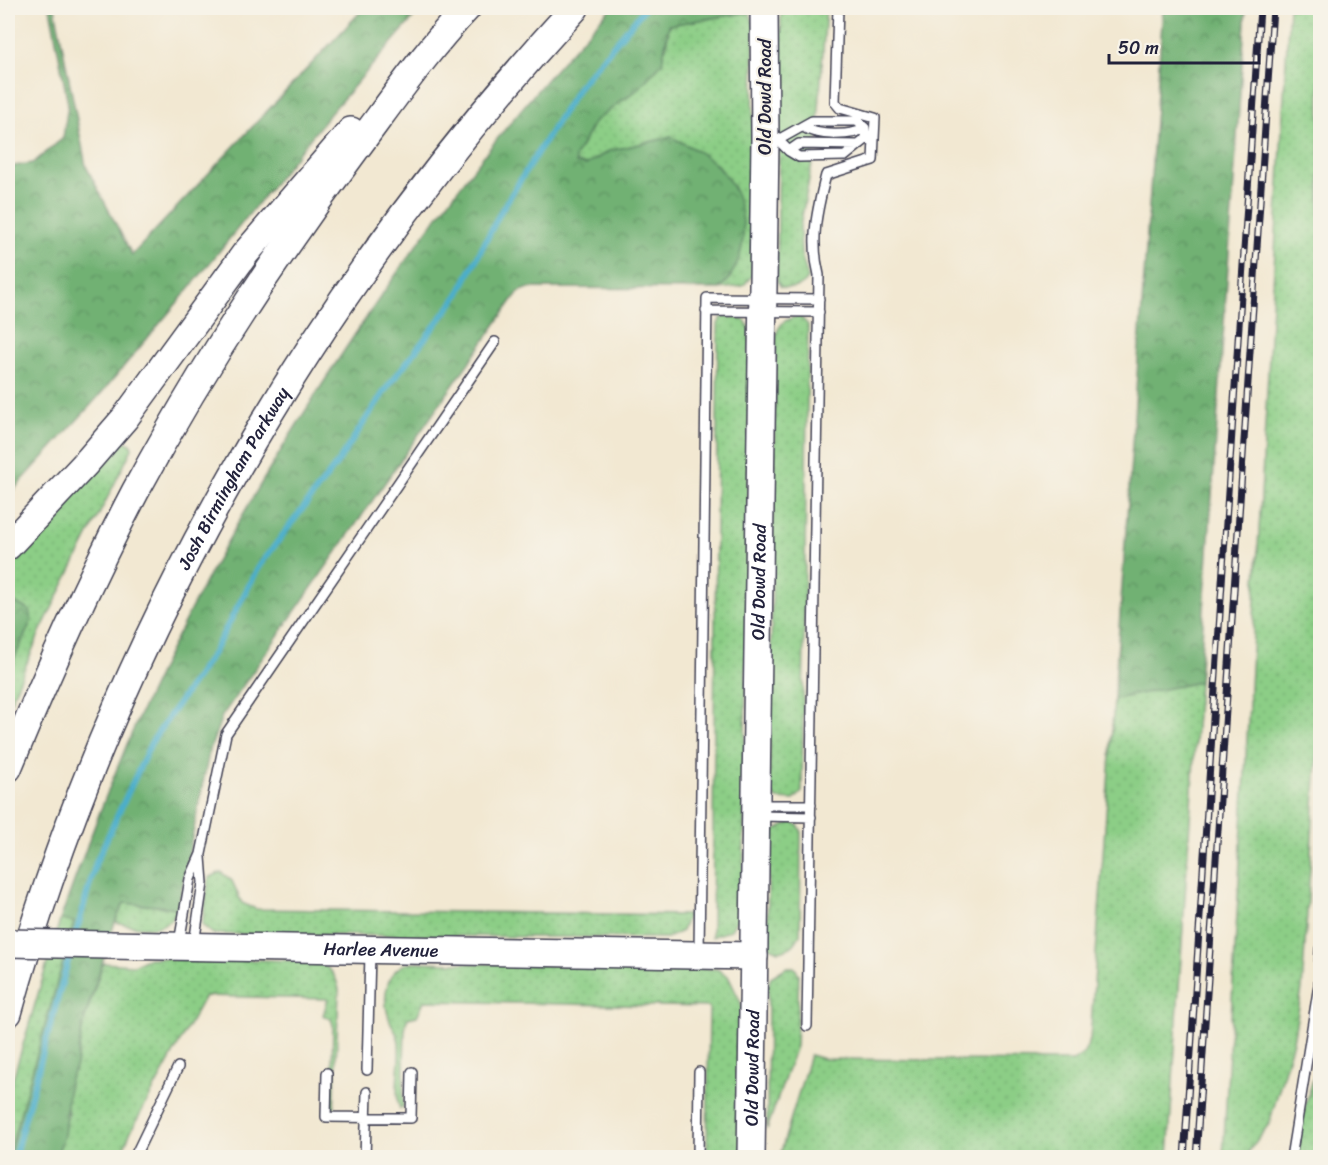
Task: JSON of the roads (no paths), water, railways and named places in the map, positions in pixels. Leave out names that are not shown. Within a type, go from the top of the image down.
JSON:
[{"type":"main road","name":"Josh Birmingham Parkway","points":[[8,1013],[31,928],[107,728],[162,608],[224,490],[315,339],[410,204],[472,126],[575,8]]},
{"type":"main road","name":"Old Dowd Road","points":[[751,1158],[763,305],[777,144],[764,8]]},
{"type":"main road","points":[[8,546],[125,418],[245,255],[331,152],[464,11]]},
{"type":"main road","points":[[8,768],[57,651],[135,492],[216,352],[304,218],[411,76],[464,11]]},
{"type":"main road","name":"Harlee Avenue","points":[[8,943],[699,953],[754,956]]},
{"type":"lane","points":[[838,8],[834,65],[836,102],[840,108],[875,118],[866,141]]},
{"type":"lane","points":[[777,144],[812,121],[857,121],[865,128],[866,141],[873,160],[826,175],[813,233],[814,253],[819,275],[819,312],[807,1026]]},
{"type":"lane","points":[[777,144],[866,141]]},
{"type":"lane","points":[[699,953],[706,298],[819,312]]},
{"type":"lane","points":[[706,311],[819,299]]},
{"type":"lane","points":[[186,945],[190,879],[201,855],[226,734],[495,342]]},
{"type":"lane","points":[[757,811],[811,806]]},
{"type":"lane","points":[[757,811],[811,817]]},
{"type":"lane","points":[[186,945],[203,883],[201,855]]},
{"type":"lane","points":[[367,1070],[370,948]]},
{"type":"lane","points":[[1291,1158],[1319,985],[1320,949]]},
{"type":"lane","points":[[134,1158],[178,1067]]},
{"type":"lane","points":[[327,1073],[326,1117],[411,1118],[412,1072]]},
{"type":"lane","points":[[698,1158],[699,1072]]},
{"type":"lane","points":[[365,1158],[367,1092]]},
{"type":"waterway","points":[[75,937],[96,862],[151,743],[213,653],[260,565],[338,462],[386,389],[457,297],[501,211],[580,85],[645,8]]},
{"type":"waterway","points":[[14,1158],[71,950]]},
{"type":"railway","points":[[1184,1158],[1260,8]]},
{"type":"railway","points":[[1196,1158],[1273,8]]}]
